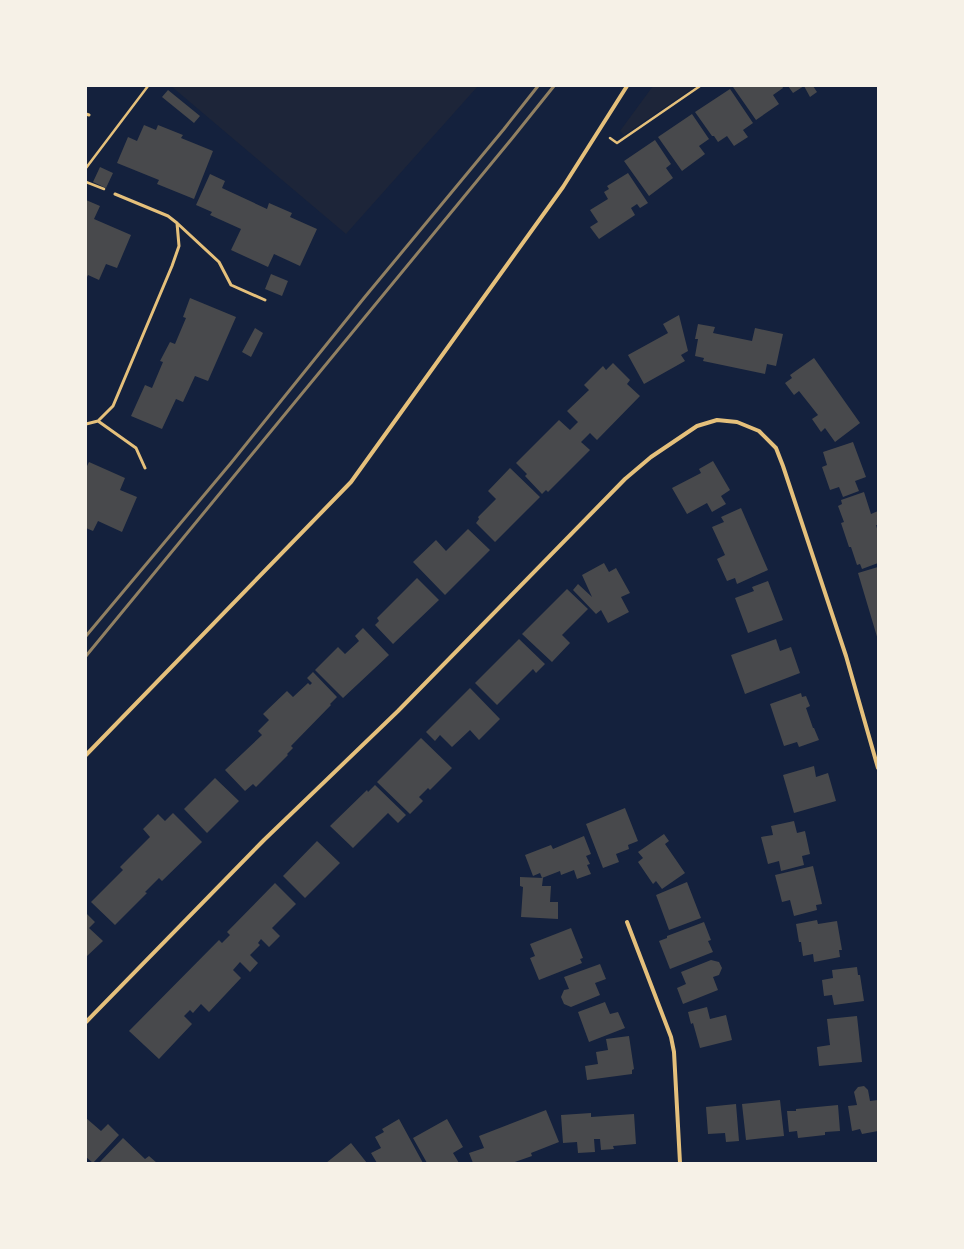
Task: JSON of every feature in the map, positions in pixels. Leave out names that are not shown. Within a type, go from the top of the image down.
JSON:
[{"type":"street","points":[[86,755],[351,482],[563,187],[627,86]]},
{"type":"street","points":[[86,1022],[264,840],[398,711],[625,479],[651,457],[697,426],[717,420],[737,422],[759,431],[776,448],[846,656],[878,768]]},
{"type":"street","points":[[627,922],[671,1037],[674,1052],[680,1163]]},
{"type":"lane","points":[[116,194],[168,216],[219,262],[231,285],[265,300]]},
{"type":"lane","points":[[86,424],[98,421],[113,406],[179,246],[177,223]]},
{"type":"lane","points":[[98,421],[136,448],[145,468]]},
{"type":"path","points":[[86,168],[148,86]]},
{"type":"path","points":[[598,131],[617,143],[700,86]]},
{"type":"path","points":[[86,182],[116,194]]},
{"type":"shaded area","points":[[171,86],[478,86],[346,234]]},
{"type":"shaded area","points":[[653,86],[696,86],[624,135],[620,131]]},
{"type":"building","points":[[782,86],[783,88],[773,95],[779,104],[756,120],[733,87]]},
{"type":"building","points":[[788,86],[804,86],[793,93]]},
{"type":"building","points":[[804,86],[813,86],[817,92],[810,97]]},
{"type":"building","points":[[730,89],[753,123],[743,130],[748,137],[734,146],[727,136],[718,142],[695,112]]},
{"type":"building","points":[[168,90],[200,116],[194,123],[162,97]]},
{"type":"building","points":[[692,114],[709,139],[699,146],[705,154],[682,171],[658,137]]},
{"type":"building","points":[[144,125],[156,130],[158,125],[183,135],[181,138],[213,151],[194,199],[157,184],[159,180],[117,163],[128,137],[137,141]]},
{"type":"building","points":[[655,140],[671,164],[666,168],[673,178],[649,196],[624,161]]},
{"type":"building","points":[[100,167],[113,173],[106,188],[93,182]]},
{"type":"building","points":[[628,173],[648,203],[640,208],[637,204],[631,208],[635,215],[599,239],[590,227],[598,222],[590,210],[608,199],[604,192],[609,189],[607,186]]},
{"type":"building","points":[[210,174],[225,181],[222,188],[267,209],[269,203],[292,213],[290,217],[317,229],[300,266],[274,254],[268,267],[231,250],[241,229],[210,215],[212,212],[196,205]]},
{"type":"building","points":[[86,200],[100,206],[94,219],[131,235],[117,268],[106,264],[99,280],[88,275],[86,279]]},
{"type":"building","points":[[271,274],[288,281],[282,296],[265,289]]},
{"type":"building","points":[[190,298],[236,317],[208,381],[195,376],[183,402],[176,399],[162,429],[131,416],[145,385],[152,388],[163,362],[160,361],[170,342],[175,344],[186,318],[183,317]]},
{"type":"building","points":[[679,315],[688,351],[681,355],[685,361],[644,384],[628,355],[668,333],[663,324]]},
{"type":"building","points":[[698,324],[715,327],[713,333],[752,341],[755,328],[783,334],[776,366],[767,364],[765,374],[703,361],[704,358],[695,356],[698,339],[695,339]]},
{"type":"building","points":[[255,328],[263,333],[251,357],[242,352]]},
{"type":"building","points":[[814,358],[860,423],[835,442],[825,428],[821,432],[812,419],[818,415],[799,391],[794,395],[785,383],[792,378],[790,375]]},
{"type":"building","points":[[613,363],[630,380],[627,384],[640,396],[597,440],[590,433],[581,442],[590,450],[548,492],[546,490],[542,494],[525,476],[527,474],[516,463],[559,420],[570,430],[578,422],[567,411],[589,390],[584,385],[603,366],[606,370]]},
{"type":"building","points":[[853,442],[866,477],[855,481],[859,491],[843,497],[839,487],[830,490],[822,467],[827,465],[823,452]]},
{"type":"building","points":[[713,461],[730,490],[721,496],[726,504],[712,512],[707,503],[687,514],[672,488],[701,473],[699,469]]},
{"type":"building","points":[[89,462],[125,478],[120,490],[137,497],[122,532],[98,521],[93,531],[86,528],[86,468]]},
{"type":"building","points":[[510,468],[540,497],[495,542],[476,523],[479,519],[478,517],[496,499],[488,491]]},
{"type":"building","points":[[864,492],[871,514],[878,511],[878,525],[876,525],[878,532],[878,563],[862,569],[860,564],[857,565],[851,547],[849,547],[841,523],[844,522],[838,506],[842,504],[841,500]]},
{"type":"building","points":[[741,508],[768,570],[737,584],[735,578],[727,581],[717,559],[725,555],[712,527],[724,522],[721,517]]},
{"type":"building","points":[[468,529],[490,550],[445,595],[413,562],[436,540],[446,551]]},
{"type":"building","points":[[604,563],[609,572],[616,568],[630,593],[621,597],[629,612],[608,623],[601,610],[596,614],[573,590],[578,584],[592,597],[582,575]]},
{"type":"building","points":[[878,567],[878,640],[858,573]]},
{"type":"building","points":[[417,578],[439,600],[393,644],[375,625],[379,621],[377,618]]},
{"type":"building","points":[[768,581],[783,620],[748,633],[735,598],[754,591],[752,587]]},
{"type":"building","points":[[567,589],[588,609],[562,635],[570,643],[552,662],[522,634]]},
{"type":"building","points":[[363,628],[389,655],[343,698],[315,670],[338,647],[345,654],[359,641],[355,636]]},
{"type":"building","points":[[519,639],[545,664],[536,673],[533,669],[497,705],[475,683]]},
{"type":"building","points":[[776,639],[780,651],[791,647],[800,673],[745,694],[731,655]]},
{"type":"building","points":[[313,672],[337,697],[291,746],[293,748],[287,754],[288,755],[256,787],[253,784],[245,791],[225,770],[262,735],[258,731],[269,720],[263,714],[287,691],[293,697],[308,683],[310,685],[312,683],[307,678]]},
{"type":"building","points":[[470,688],[500,719],[479,740],[470,730],[452,747],[440,735],[435,741],[426,732]]},
{"type":"building","points":[[801,693],[802,697],[806,696],[810,706],[806,708],[819,740],[799,747],[797,742],[784,746],[770,704]]},
{"type":"building","points":[[421,738],[452,768],[430,790],[428,788],[419,797],[423,801],[410,814],[377,782]]},
{"type":"building","points":[[814,766],[816,777],[828,773],[836,801],[794,813],[783,775]]},
{"type":"building","points":[[215,778],[239,801],[207,833],[184,809]]},
{"type":"building","points":[[375,785],[406,815],[398,823],[388,813],[353,848],[330,826],[367,790],[368,792]]},
{"type":"building","points":[[625,808],[638,841],[628,845],[629,849],[616,854],[619,862],[603,868],[586,824]]},
{"type":"building","points":[[173,813],[202,842],[162,881],[159,878],[145,892],[147,893],[115,925],[91,902],[123,870],[120,867],[150,837],[143,829],[158,814],[165,821]]},
{"type":"building","points":[[794,821],[797,833],[805,831],[810,854],[802,856],[804,865],[781,871],[779,861],[768,864],[761,837],[773,835],[771,826]]},
{"type":"building","points":[[664,834],[669,841],[665,844],[685,873],[662,889],[656,881],[653,884],[638,862],[643,858],[638,852]]},
{"type":"building","points":[[584,836],[591,854],[586,856],[590,864],[587,865],[591,874],[577,879],[574,870],[561,875],[560,871],[542,878],[540,873],[533,876],[525,855],[551,845],[553,849]]},
{"type":"building","points":[[317,841],[340,863],[305,898],[283,876]]},
{"type":"building","points":[[813,866],[822,904],[816,905],[817,910],[794,916],[790,900],[782,902],[775,875]]},
{"type":"building","points":[[520,877],[543,878],[542,886],[551,886],[550,902],[558,902],[558,919],[521,917],[523,887],[520,886]]},
{"type":"building","points":[[687,882],[701,918],[669,930],[656,895]]},
{"type":"building","points":[[275,883],[296,904],[272,928],[280,936],[269,947],[261,939],[258,943],[260,945],[250,955],[258,963],[250,972],[240,962],[233,970],[241,978],[209,1012],[201,1004],[193,1013],[190,1010],[184,1016],[192,1024],[159,1059],[129,1031],[219,940],[222,943],[230,935],[227,932]]},
{"type":"building","points":[[86,913],[95,922],[89,928],[103,941],[86,957]]},
{"type":"building","points":[[817,920],[818,924],[837,921],[842,950],[839,950],[840,957],[814,962],[813,954],[803,956],[796,924]]},
{"type":"building","points":[[704,922],[711,940],[708,941],[713,952],[670,969],[659,941],[667,938],[667,936]]},
{"type":"building","points":[[571,928],[583,958],[580,959],[582,963],[539,980],[530,958],[535,956],[530,944]]},
{"type":"building","points":[[711,960],[719,962],[722,968],[719,975],[713,977],[718,990],[683,1004],[677,988],[686,984],[681,972]]},
{"type":"building","points":[[600,964],[606,979],[595,983],[600,995],[571,1007],[564,1004],[561,997],[564,990],[569,989],[564,977]]},
{"type":"building","points":[[857,967],[858,975],[860,975],[864,1001],[834,1005],[832,995],[824,996],[822,980],[833,978],[832,970]]},
{"type":"building","points":[[605,1002],[610,1014],[618,1012],[625,1028],[589,1042],[578,1012]]},
{"type":"building","points":[[707,1007],[710,1019],[726,1015],[732,1040],[700,1048],[693,1023],[691,1024],[688,1012]]},
{"type":"building","points":[[857,1016],[862,1062],[819,1066],[817,1047],[830,1045],[827,1019]]},
{"type":"building","points":[[629,1036],[634,1069],[632,1070],[632,1074],[587,1080],[585,1066],[598,1064],[596,1052],[608,1050],[606,1039]]},
{"type":"building","points":[[864,1086],[868,1090],[870,1101],[878,1100],[878,1131],[862,1134],[860,1129],[852,1131],[848,1106],[857,1105],[854,1092],[858,1087]]},
{"type":"building","points":[[780,1100],[784,1136],[746,1140],[742,1104]]},
{"type":"building","points":[[736,1104],[739,1141],[726,1142],[725,1133],[708,1134],[706,1107]]},
{"type":"building","points":[[838,1105],[840,1131],[825,1132],[825,1135],[798,1138],[797,1131],[789,1132],[787,1111]]},
{"type":"building","points":[[546,1110],[559,1142],[531,1153],[532,1156],[512,1163],[473,1163],[469,1153],[484,1148],[479,1136]]},
{"type":"building","points":[[591,1113],[591,1117],[634,1114],[636,1144],[613,1146],[614,1149],[601,1150],[600,1139],[594,1139],[595,1152],[578,1153],[577,1142],[563,1143],[561,1115]]},
{"type":"building","points":[[86,1118],[101,1131],[108,1124],[119,1135],[93,1163],[86,1157]]},
{"type":"building","points":[[399,1119],[423,1163],[377,1163],[371,1153],[381,1148],[375,1137],[384,1132],[382,1129]]},
{"type":"building","points":[[447,1119],[463,1147],[453,1153],[459,1163],[427,1163],[413,1138]]},
{"type":"building","points":[[123,1138],[145,1159],[149,1156],[157,1163],[99,1163]]},
{"type":"building","points":[[351,1143],[367,1163],[326,1163]]},
{"type":"railway","points":[[86,636],[231,463],[538,86]]},
{"type":"railway","points":[[86,656],[554,86]]}]
